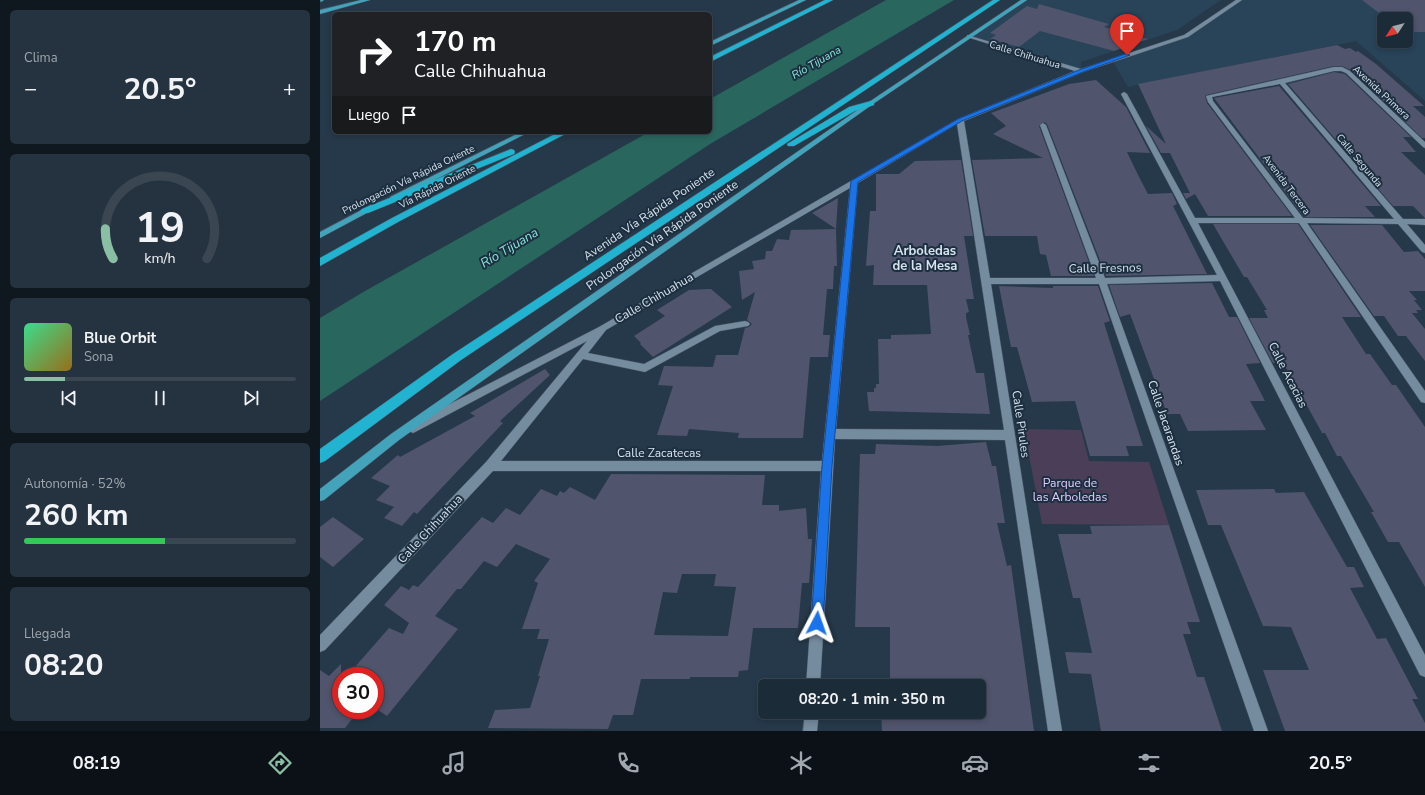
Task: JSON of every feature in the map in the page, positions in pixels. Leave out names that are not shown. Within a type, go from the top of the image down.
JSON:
[{"type":"highway","points":[[712,59],[830,0]]},
{"type":"highway","name":"Avenida Vía Rápida Poniente","points":[[320,457],[457,357],[728,176],[997,0]]},
{"type":"highway","points":[[728,176],[744,172],[852,108],[871,103]]},
{"type":"highway","points":[[365,212],[556,134]]},
{"type":"highway","name":"Vía Rápida Oriente","points":[[320,263],[395,220],[561,134]]},
{"type":"main road","points":[[320,12],[367,0]]},
{"type":"main road","points":[[712,43],[803,0]]},
{"type":"main road","name":"Prolongación Vía Rápida Poniente","points":[[320,496],[395,437],[871,103],[1024,0]]},
{"type":"main road","name":"Prolongación Vía Rápida Oriente","points":[[320,235],[522,134]]},
{"type":"street","name":"Calle Chihuahua","points":[[320,646],[490,466],[603,328],[960,120],[1081,71],[1186,36],[1239,0]]},
{"type":"street","name":"Calle Chihuahua","points":[[969,36],[1081,71]]},
{"type":"street","name":"Avenida Tercera","points":[[1342,69],[1334,69],[1281,82],[1209,96],[1210,101],[1301,220],[1425,399]]},
{"type":"street","name":"Avenida Primera","points":[[1342,69],[1348,72],[1425,146]]},
{"type":"street","name":"Calle Segunda","points":[[1281,82],[1425,250]]},
{"type":"street","name":"Calle Acacias","points":[[1124,94],[1223,278],[1425,670]]},
{"type":"street","name":"Calle Pirules","points":[[960,120],[987,281],[1009,435],[1055,731]]},
{"type":"street","name":"Calle Jacarandas","points":[[1043,125],[1102,281],[1261,731]]},
{"type":"street","points":[[813,679],[827,466],[854,181]]},
{"type":"street","points":[[1193,221],[1301,220],[1425,222]]},
{"type":"street","name":"Calle Fresnos","points":[[987,281],[1102,281],[1223,278]]},
{"type":"street","points":[[582,354],[645,368],[718,328],[745,324]]},
{"type":"street","points":[[395,437],[603,328]]},
{"type":"street","points":[[831,434],[1009,435]]},
{"type":"street","name":"Calle Zacatecas","points":[[490,466],[827,466]]},
{"type":"street","points":[[810,731],[811,719]]},
{"type":"shaded area","points":[[1024,0],[1221,0],[1177,30],[1081,62],[1081,71],[969,36]]},
{"type":"shaded area","points":[[1239,0],[1425,0],[1425,101],[1356,41],[1128,87],[1112,60],[1186,36]]},
{"type":"green space","name":"Parque de las Arboledas","points":[[1024,429],[1081,430],[1089,461],[1149,462],[1169,525],[1042,524]]},
{"type":"water","name":"Río Tijuana","points":[[886,0],[954,0],[710,144],[320,401],[320,318],[365,291],[645,134],[712,134],[712,98]]},
{"type":"building","points":[[1362,0],[1425,0],[1425,32],[1413,32],[1413,12],[1378,12]]},
{"type":"building","points":[[1039,4],[1109,24],[1104,27],[1148,39],[1114,51],[1040,31],[1019,47],[990,39],[996,35],[990,33],[1027,6],[1037,9]]},
{"type":"building","points":[[1337,45],[1345,49],[1350,48],[1356,52],[1358,51],[1376,64],[1424,106],[1413,106],[1425,117],[1425,138],[1422,138],[1351,70],[1342,66],[1334,66],[1206,95],[1207,103],[1292,216],[1208,216],[1195,194],[1186,199],[1183,193],[1190,193],[1170,153],[1161,153],[1146,126],[1166,144],[1138,84]]},
{"type":"building","points":[[1334,72],[1345,74],[1411,137],[1403,137],[1416,152],[1401,152],[1425,175],[1425,218],[1413,206],[1393,206],[1288,84]]},
{"type":"building","points":[[1096,80],[1126,107],[1150,153],[1127,152],[1139,177],[1148,194],[1172,193],[1177,204],[1173,206],[1207,274],[1106,276],[1047,124],[1044,122],[1039,126],[1094,276],[1051,276],[1046,255],[1040,254],[1037,236],[985,236],[972,160],[1043,158],[993,134],[1006,126],[991,113],[1069,84]]},
{"type":"building","points":[[1279,86],[1381,206],[1365,206],[1375,217],[1304,217],[1214,98]]},
{"type":"building","points":[[961,160],[973,236],[964,236],[974,299],[966,299],[969,312],[966,313],[970,335],[968,335],[976,373],[984,373],[990,414],[869,411],[867,392],[874,392],[876,384],[879,384],[878,339],[891,339],[891,335],[931,334],[927,285],[873,285],[874,265],[866,266],[870,211],[876,211],[876,174],[899,174],[915,161]]},
{"type":"building","points":[[838,198],[836,229],[812,213]]},
{"type":"building","points":[[1213,224],[1298,224],[1361,317],[1342,317],[1366,354],[1370,354],[1392,385],[1396,385],[1425,427],[1425,587],[1399,542],[1388,542],[1371,512],[1374,512],[1341,456],[1337,456],[1325,433],[1322,433],[1283,362],[1273,363],[1249,318],[1268,318],[1264,310],[1267,310],[1247,277],[1244,277]]},
{"type":"building","points":[[1310,225],[1382,225],[1404,252],[1418,251],[1425,259],[1425,291],[1409,291],[1417,300],[1414,300],[1422,310],[1416,310],[1418,313],[1412,313],[1425,329],[1425,361],[1406,336],[1398,336],[1384,316],[1374,316]]},
{"type":"building","points":[[836,229],[837,266],[834,266],[833,289],[827,289],[823,335],[830,335],[828,357],[810,357],[803,438],[738,438],[739,433],[689,429],[687,436],[657,435],[673,386],[658,385],[664,366],[713,367],[716,355],[738,355],[745,328],[752,324],[747,320],[755,292],[742,300],[739,271],[754,269],[752,261],[765,259],[766,251],[772,251],[777,239],[789,240],[791,230]]},
{"type":"building","points":[[1212,283],[1229,317],[1237,317],[1260,363],[1246,364],[1265,401],[1250,401],[1266,430],[1188,431],[1180,414],[1167,414],[1130,314],[1120,317],[1109,285]]},
{"type":"building","points":[[999,286],[1053,288],[1053,286],[1098,286],[1110,321],[1104,323],[1143,446],[1126,446],[1129,456],[1090,456],[1075,401],[1032,402],[1017,347],[1011,347]]},
{"type":"building","points":[[711,289],[732,307],[653,357],[634,336],[665,316],[657,310],[689,290]]},
{"type":"building","points":[[545,369],[550,375],[500,421],[503,423],[417,514],[414,512],[402,526],[384,518],[394,507],[376,500],[390,486],[371,478],[398,455],[400,457],[475,416],[470,413]]},
{"type":"building","points":[[986,442],[992,466],[996,466],[1005,523],[997,523],[1007,566],[1011,565],[1034,731],[882,731],[881,719],[986,719],[986,679],[890,679],[890,627],[855,627],[860,454],[875,454],[876,444],[937,446]]},
{"type":"building","points":[[611,474],[765,475],[762,505],[779,505],[779,511],[806,508],[808,539],[812,539],[811,558],[809,583],[802,583],[798,628],[753,628],[748,670],[739,671],[738,677],[641,679],[633,715],[613,715],[608,729],[488,728],[495,710],[530,708],[549,639],[537,639],[540,629],[522,629],[538,583],[534,581],[550,559],[516,544],[497,567],[484,561],[461,589],[457,589],[435,616],[458,629],[387,716],[384,714],[384,667],[355,667],[389,628],[403,634],[409,623],[384,605],[401,586],[409,590],[413,585],[418,587],[482,517],[493,523],[506,508],[520,515],[541,489],[557,496],[560,491],[564,493],[570,487],[595,500]],"holes":[[[682,574],[716,574],[714,586],[736,587],[728,636],[654,635],[663,592],[677,593]]]},
{"type":"building","points":[[1274,489],[1276,493],[1304,492],[1347,567],[1354,567],[1364,587],[1350,588],[1377,639],[1386,638],[1418,699],[1412,699],[1425,723],[1425,731],[1285,731],[1263,670],[1309,670],[1291,627],[1263,626],[1221,525],[1208,525],[1196,490]]},
{"type":"building","points":[[333,517],[364,539],[333,567],[320,557],[320,527]]},
{"type":"building","points":[[1169,525],[1200,622],[1187,622],[1191,634],[1183,634],[1197,677],[1204,677],[1222,731],[1101,731],[1091,674],[1069,673],[1065,652],[1092,653],[1080,598],[1073,598],[1058,534],[1092,534],[1090,526]]},
{"type":"building","points":[[320,670],[329,676],[332,673],[332,719],[352,719],[345,728],[320,728]]},
{"type":"district","name":"Arboledas de la Mesa","points":[[925,258]]},
{"type":"route","points":[[817,623],[827,466],[854,181],[960,120],[1081,71],[1127,55]]}]
